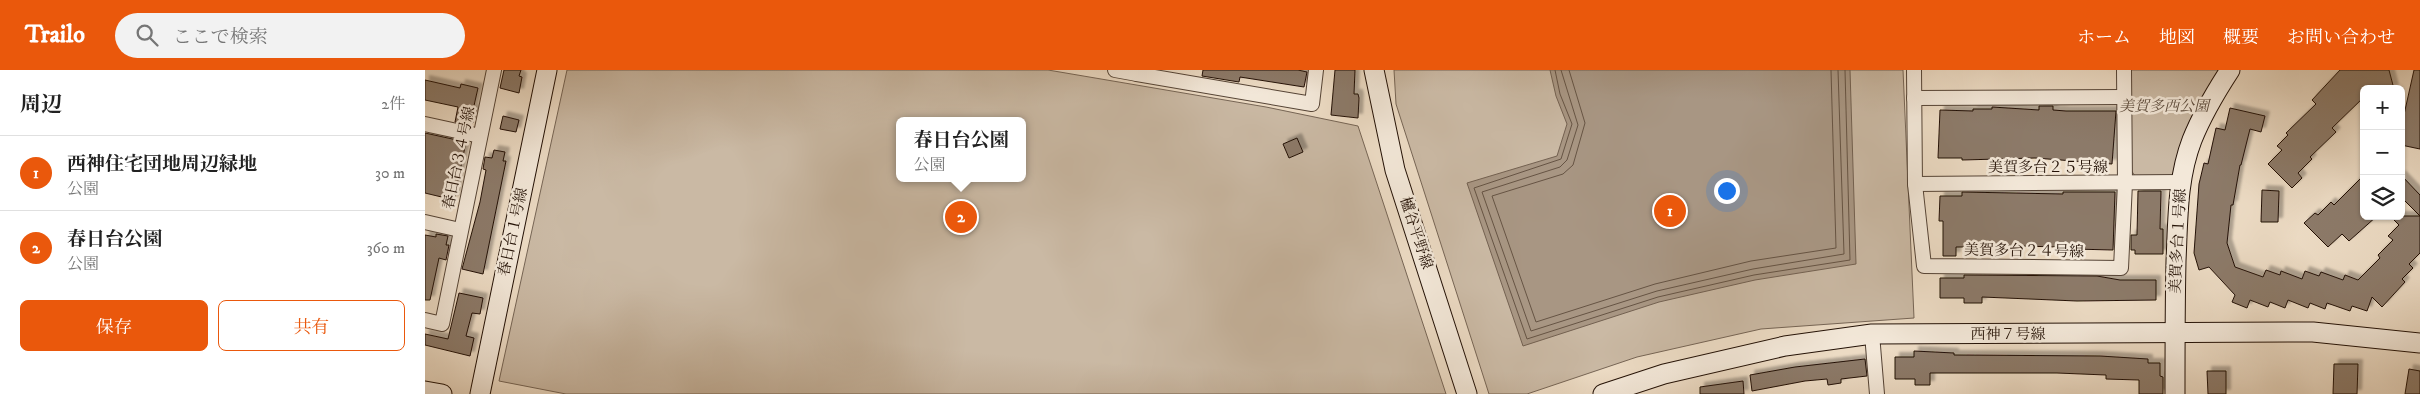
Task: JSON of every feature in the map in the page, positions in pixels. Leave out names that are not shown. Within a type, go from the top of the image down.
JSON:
[{"type":"street","name":"春日台３４号線","points":[[425,320],[442,324],[494,70]]},
{"type":"street","name":"春日台１号線","points":[[480,394],[547,70]]},
{"type":"street","points":[[1115,70],[1137,72],[1313,104],[1315,70]]},
{"type":"street","name":"櫨谷平野線","points":[[1374,70],[1395,170],[1467,394]]},
{"type":"street","name":"美賀多台２４号線","points":[[1914,70],[1915,184],[1925,266],[2121,268],[2125,183],[2124,70]]},
{"type":"street","name":"美賀多台１号線","points":[[2175,394],[2174,333],[2178,205],[2181,182],[2191,142],[2203,115],[2230,70]]},
{"type":"street","points":[[1914,98],[2124,97]]},
{"type":"street","points":[[425,124],[480,136]]},
{"type":"street","name":"美賀多台２５号線","points":[[1915,184],[2181,182]]},
{"type":"street","points":[[425,222],[460,230]]},
{"type":"street","name":"西神７号線","points":[[1603,394],[1664,374],[1785,346],[1872,334],[2313,332],[2420,343]]},
{"type":"street","points":[[1872,334],[1877,394]]},
{"type":"street","points":[[425,391],[442,394]]},
{"type":"green space","points":[[567,70],[1048,70],[1266,107],[1358,126],[1446,394],[566,394],[499,381]]},
{"type":"green space","points":[[1394,70],[1903,70],[1914,318],[1761,329],[1637,357],[1527,394],[1489,394],[1396,104]]},
{"type":"green space","name":"美賀多西公園","points":[[2131,70],[2221,70],[2174,176],[2135,176],[2131,170]]},
{"type":"water","points":[[1550,70],[1850,70],[1856,264],[1755,280],[1659,302],[1523,346],[1467,183],[1557,156],[1567,124],[1556,96]]},
{"type":"building","points":[[504,70],[521,70],[519,76],[522,77],[519,93],[500,88]]},
{"type":"building","points":[[1203,70],[1298,70],[1307,72],[1304,87],[1240,77],[1239,82],[1202,76]]},
{"type":"building","points":[[1335,70],[1355,70],[1354,94],[1358,94],[1359,98],[1358,118],[1331,115]]},
{"type":"building","points":[[2340,70],[2389,70],[2393,85],[2360,85],[2360,101],[2332,128],[2336,132],[2310,157],[2312,159],[2298,173],[2302,178],[2292,188],[2268,164],[2282,150],[2277,146],[2288,135],[2286,133],[2316,104],[2312,100]]},
{"type":"building","points":[[2414,70],[2420,70],[2420,149],[2405,146],[2405,110]]},
{"type":"building","points":[[425,80],[460,88],[461,84],[478,88],[473,110],[476,110],[473,123],[470,122],[470,125],[455,122],[458,107],[425,100]]},
{"type":"building","points":[[2039,106],[2053,106],[2053,110],[2066,111],[2116,111],[2112,164],[2035,158],[1962,160],[1962,158],[1938,158],[1940,110],[1973,111],[1973,109],[1992,109],[1992,107],[2039,110]]},
{"type":"building","points":[[2230,108],[2265,116],[2261,132],[2250,129],[2240,165],[2233,205],[2231,205],[2227,243],[2235,267],[2263,277],[2266,270],[2280,275],[2281,271],[2302,279],[2305,271],[2319,276],[2321,272],[2343,280],[2345,275],[2358,280],[2380,258],[2378,255],[2393,240],[2388,236],[2399,225],[2394,220],[2405,220],[2405,216],[2420,216],[2420,253],[2409,264],[2413,268],[2402,279],[2405,282],[2382,307],[2372,297],[2367,311],[2352,306],[2350,311],[2327,303],[2325,309],[2310,303],[2308,308],[2288,300],[2285,308],[2270,302],[2268,307],[2250,300],[2247,308],[2232,302],[2235,295],[2209,267],[2199,270],[2194,253],[2199,184],[2204,163],[2208,164],[2216,128],[2225,130]]},
{"type":"building","points":[[503,116],[519,120],[516,132],[500,129]]},
{"type":"building","points":[[425,133],[466,142],[454,200],[425,193]]},
{"type":"building","points":[[1297,138],[1303,152],[1289,158],[1283,144]]},
{"type":"building","points":[[494,150],[505,152],[503,161],[506,161],[483,274],[462,269],[480,202],[486,170],[483,169],[485,157],[492,158]]},
{"type":"building","points":[[2360,179],[2360,220],[2373,220],[2349,241],[2342,234],[2328,247],[2304,223],[2315,213],[2318,215],[2331,202],[2334,205]]},
{"type":"building","points":[[2405,179],[2420,195],[2420,216],[2405,201]]},
{"type":"building","points":[[2262,190],[2279,191],[2278,222],[2261,222]]},
{"type":"building","points":[[2138,191],[2161,191],[2160,229],[2163,229],[2163,254],[2135,254],[2135,250],[2131,250],[2131,235],[2137,235]]},
{"type":"building","points":[[1962,192],[2063,194],[2063,192],[2115,192],[2113,250],[2073,249],[2073,254],[2059,254],[2059,247],[1981,245],[1981,247],[1956,247],[1956,256],[1943,256],[1943,221],[1939,221],[1940,196],[1962,196]]},
{"type":"building","points":[[436,234],[448,236],[446,245],[449,245],[446,260],[439,258],[430,300],[425,300],[425,235],[436,237]]},
{"type":"building","points":[[1964,275],[2097,276],[2120,280],[2156,280],[2156,300],[2077,301],[1982,297],[1982,303],[1964,303],[1964,298],[1940,298],[1940,278],[1964,278]]},
{"type":"building","points":[[459,293],[483,298],[480,314],[472,313],[466,336],[474,338],[470,356],[425,345],[425,334],[448,339]]},
{"type":"building","points":[[1914,351],[1954,353],[1954,355],[2100,356],[2148,359],[2148,363],[2160,363],[2160,376],[2163,377],[2163,394],[2139,394],[2139,380],[2106,379],[2106,375],[1930,373],[1930,385],[1915,385],[1915,379],[1895,379],[1895,357],[1914,357]]},
{"type":"building","points":[[1865,359],[1867,376],[1841,379],[1841,383],[1828,385],[1827,379],[1805,381],[1752,391],[1750,375],[1795,367]]},
{"type":"building","points":[[2334,364],[2358,364],[2357,394],[2333,394]]},
{"type":"building","points":[[2409,369],[2420,371],[2420,394],[2405,394]]},
{"type":"building","points":[[2207,371],[2226,371],[2226,394],[2208,394]]},
{"type":"building","points":[[1743,381],[1744,394],[1700,394],[1700,387]]},
{"type":"place","name":"西神住宅団地周辺緑地","points":[[1670,211]]},
{"type":"place","name":"春日台公園","points":[[961,217]]}]
